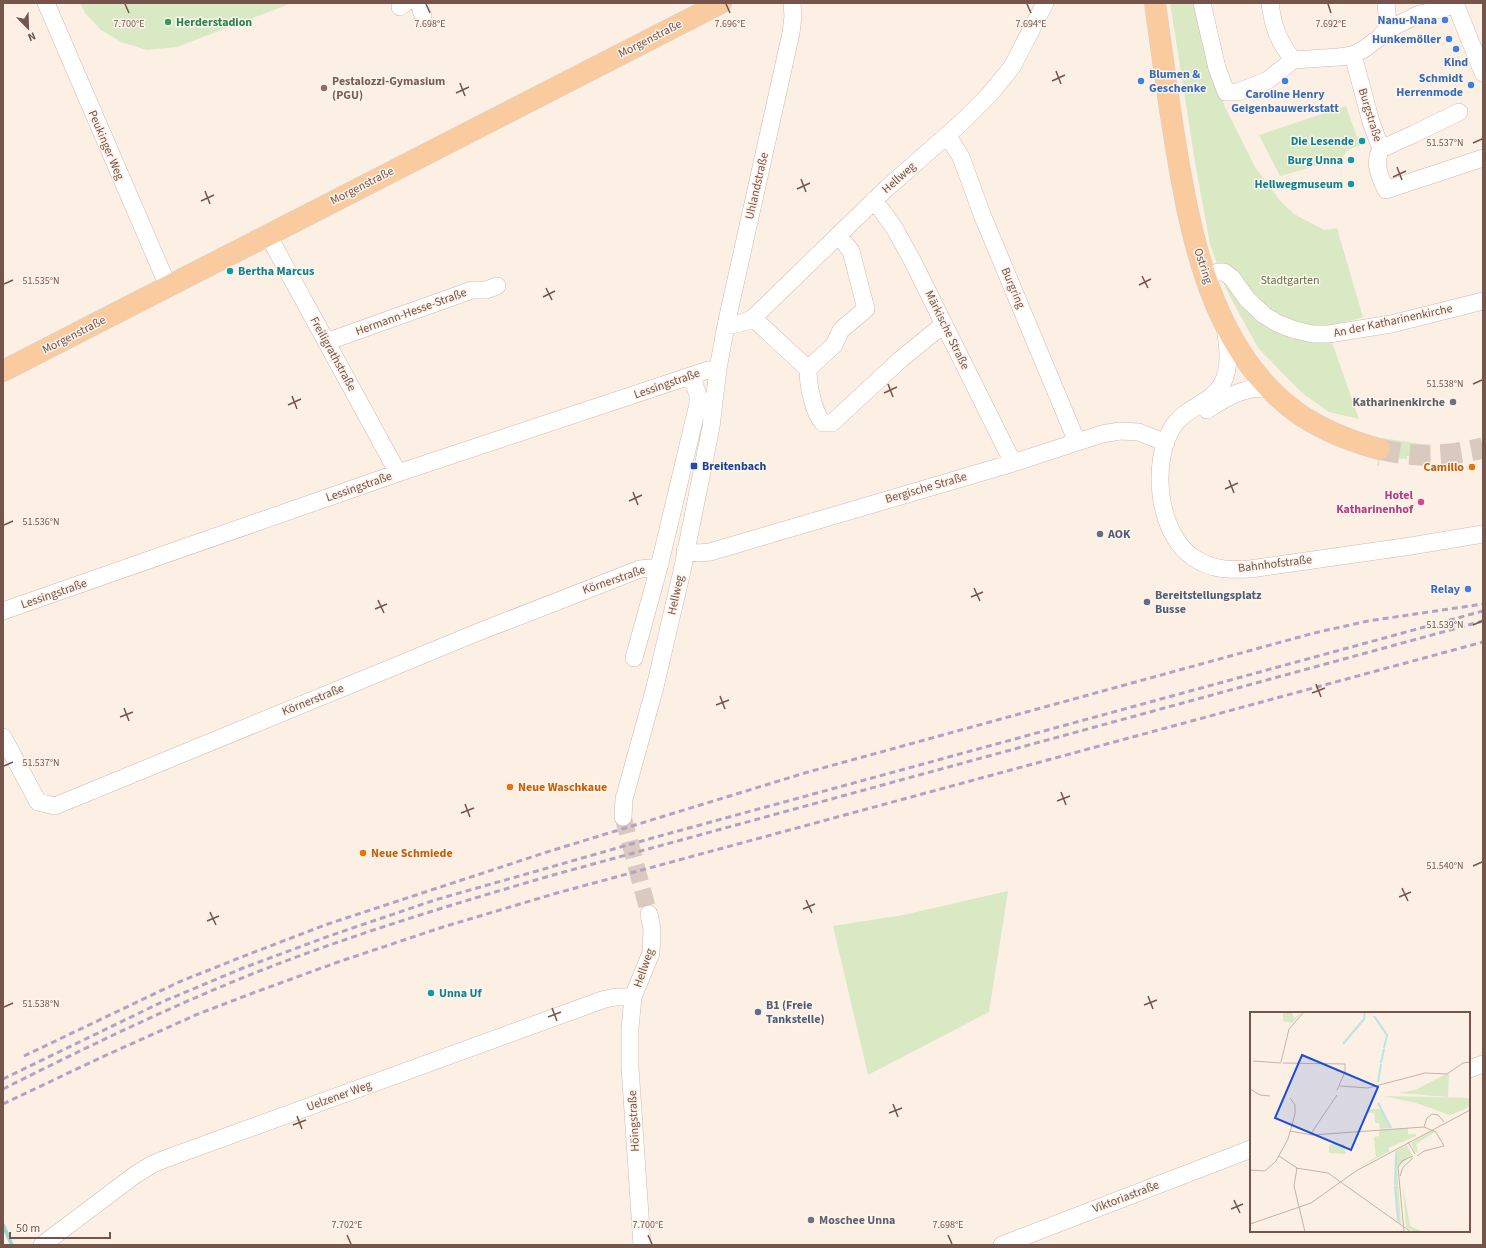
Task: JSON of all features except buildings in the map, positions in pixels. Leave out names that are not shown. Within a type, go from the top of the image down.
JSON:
[{"type":"main road","name":"Morgenstraße","points":[[3,371],[721,3]]},
{"type":"main road","name":"Ostring","points":[[1155,3],[1169,100],[1188,212],[1206,277],[1225,323],[1247,360],[1271,389],[1298,413],[1329,432],[1379,449]]},
{"type":"street","name":"Peukinger Weg","points":[[46,3],[168,286]]},
{"type":"street","name":"Uhlandstraße","points":[[718,369],[726,324],[791,33],[793,16],[792,3]]},
{"type":"street","name":"Hellweg","points":[[726,324],[736,325],[753,318],[874,200],[947,135],[989,95],[1012,67],[1045,3]]},
{"type":"street","points":[[1202,3],[1217,68],[1226,92],[1238,92],[1268,80],[1293,60],[1320,59],[1353,55],[1379,38],[1385,31],[1388,24],[1386,3]]},
{"type":"street","points":[[1270,3],[1273,24],[1283,46],[1293,60]]},
{"type":"street","points":[[1385,31],[1417,15],[1455,4],[1483,73]]},
{"type":"street","name":"Burgstraße","points":[[1353,55],[1371,122],[1381,149],[1459,112]]},
{"type":"street","name":"Burgring","points":[[947,135],[961,157],[983,217],[1077,442]]},
{"type":"street","points":[[1381,149],[1376,156],[1378,170],[1386,190],[1481,159]]},
{"type":"street","name":"Märkische Straße","points":[[874,200],[895,229],[1013,463]]},
{"type":"street","name":"Freiligrathstraße","points":[[268,235],[398,473]]},
{"type":"street","points":[[808,369],[834,345],[841,330],[866,309],[851,251],[838,235]]},
{"type":"street","name":"An der Katharinenkirche","points":[[1206,277],[1218,272],[1224,272],[1232,278],[1248,299],[1264,315],[1279,324],[1295,330],[1313,334],[1330,334],[1392,324],[1483,301]]},
{"type":"street","name":"Hermann-Hesse-Straße","points":[[326,342],[472,290],[486,290],[497,286]]},
{"type":"street","points":[[753,318],[808,369],[808,379],[818,417],[823,423],[832,423],[900,360],[944,324]]},
{"type":"street","name":"Bahnhofstraße","points":[[1225,323],[1228,350],[1227,368],[1221,386],[1209,397],[1182,416],[1174,425],[1166,442],[1160,464],[1160,489],[1164,515],[1179,543],[1193,558],[1225,570],[1250,569],[1483,534]]},
{"type":"street","name":"Hellweg","points":[[623,817],[624,799],[667,635],[685,551],[711,427],[718,369]]},
{"type":"street","name":"Lessingstraße","points":[[3,611],[398,473],[708,370],[718,369]]},
{"type":"street","name":"Hellweg","points":[[634,658],[659,567],[698,404],[698,395],[691,376]]},
{"type":"street","points":[[1166,442],[1193,420],[1219,402],[1234,394],[1255,388],[1271,389]]},
{"type":"street","name":"Bergische Straße","points":[[685,551],[698,553],[710,552],[1013,463],[1102,434],[1120,431],[1139,432],[1166,442]]},
{"type":"street","name":"Körnerstraße","points":[[3,737],[38,802],[55,806],[476,633],[640,569],[659,567]]},
{"type":"street","name":"Hellweg","points":[[634,997],[651,953],[652,929],[649,914]]},
{"type":"street","name":"Uelzener Weg","points":[[42,1245],[135,1175],[165,1159],[605,999],[616,997],[634,997]]},
{"type":"street","name":"Höingstraße","points":[[634,997],[630,1028],[630,1067],[642,1245]]},
{"type":"street","points":[[1470,1069],[1483,1064]]},
{"type":"street","name":"Viktoriastraße","points":[[1002,1245],[1250,1149]]},
{"type":"green space","name":"Herderstadion","points":[[80,3],[292,3],[177,47],[147,50],[121,42],[101,30],[85,13]]},
{"type":"green space","name":"Stadtgarten","points":[[1170,3],[1195,3],[1209,68],[1226,109],[1255,167],[1281,202],[1294,214],[1324,230],[1337,228],[1363,317],[1327,328],[1359,419],[1329,412],[1302,393],[1258,348],[1226,289],[1210,244],[1196,168]]},
{"type":"green space","points":[[1346,106],[1360,146],[1349,150],[1341,159],[1280,176],[1259,135]]},
{"type":"green space","points":[[1382,438],[1428,445],[1429,453],[1417,453],[1417,456],[1407,456],[1407,459],[1380,458],[1379,466],[1377,466]]},
{"type":"green space","points":[[1008,891],[989,1012],[868,1075],[833,926],[903,915]]},
{"type":"waterway","points":[[3,1225],[12,1245]]},
{"type":"tunnel","points":[[1379,449],[1403,454],[1435,455],[1464,452],[1483,448]]},
{"type":"tunnel","points":[[623,817],[649,914]]},
{"type":"railway","points":[[24,1056],[179,982],[239,958],[325,925],[547,852],[808,772],[1314,633],[1368,621],[1483,604]]},
{"type":"railway","points":[[3,1079],[162,1002],[243,968],[329,936],[435,900],[656,837],[1483,611]]},
{"type":"railway","points":[[3,1089],[185,1002],[285,961],[361,934],[553,875],[1483,621]]},
{"type":"railway","points":[[3,1104],[198,1014],[338,962],[443,927],[557,893],[1483,642]]},
{"type":"place","name":"Nanu-Nana","points":[[1445,20]]},
{"type":"place","name":"Herderstadion","points":[[168,22]]},
{"type":"place","name":"Hunkemöller","points":[[1449,39]]},
{"type":"place","name":"Kind","points":[[1456,49]]},
{"type":"place","name":"Blumen & Geschenke","points":[[1141,81]]},
{"type":"place","name":"Caroline Henry Geigenbauwerkstatt","points":[[1285,81]]},
{"type":"place","name":"Schmidt Herrenmode","points":[[1471,85]]},
{"type":"place","name":"Pestalozzi-Gymasium (PGU)","points":[[324,88]]},
{"type":"place","name":"Die Lesende","points":[[1362,141]]},
{"type":"place","name":"Burg Unna","points":[[1351,160]]},
{"type":"place","name":"Hellwegmuseum","points":[[1351,184]]},
{"type":"place","name":"Bertha Marcus","points":[[230,271]]},
{"type":"place","name":"Katharinenkirche","points":[[1453,402]]},
{"type":"place","name":"Breitenbach","points":[[694,466]]},
{"type":"place","name":"Camillo","points":[[1472,467]]},
{"type":"place","name":"Hotel Katharinenhof","points":[[1421,502]]},
{"type":"place","name":"AOK","points":[[1100,534]]},
{"type":"place","name":"Relay","points":[[1468,589]]},
{"type":"place","name":"Bereitstellungsplatz Busse","points":[[1147,602]]},
{"type":"place","name":"Neue Waschkaue","points":[[510,787]]},
{"type":"place","name":"Neue Schmiede","points":[[363,853]]},
{"type":"place","name":"Unna Uf","points":[[431,993]]},
{"type":"place","name":"B1 (Freie Tankstelle)","points":[[758,1012]]},
{"type":"place","name":"Moschee Unna","points":[[811,1220]]}]
